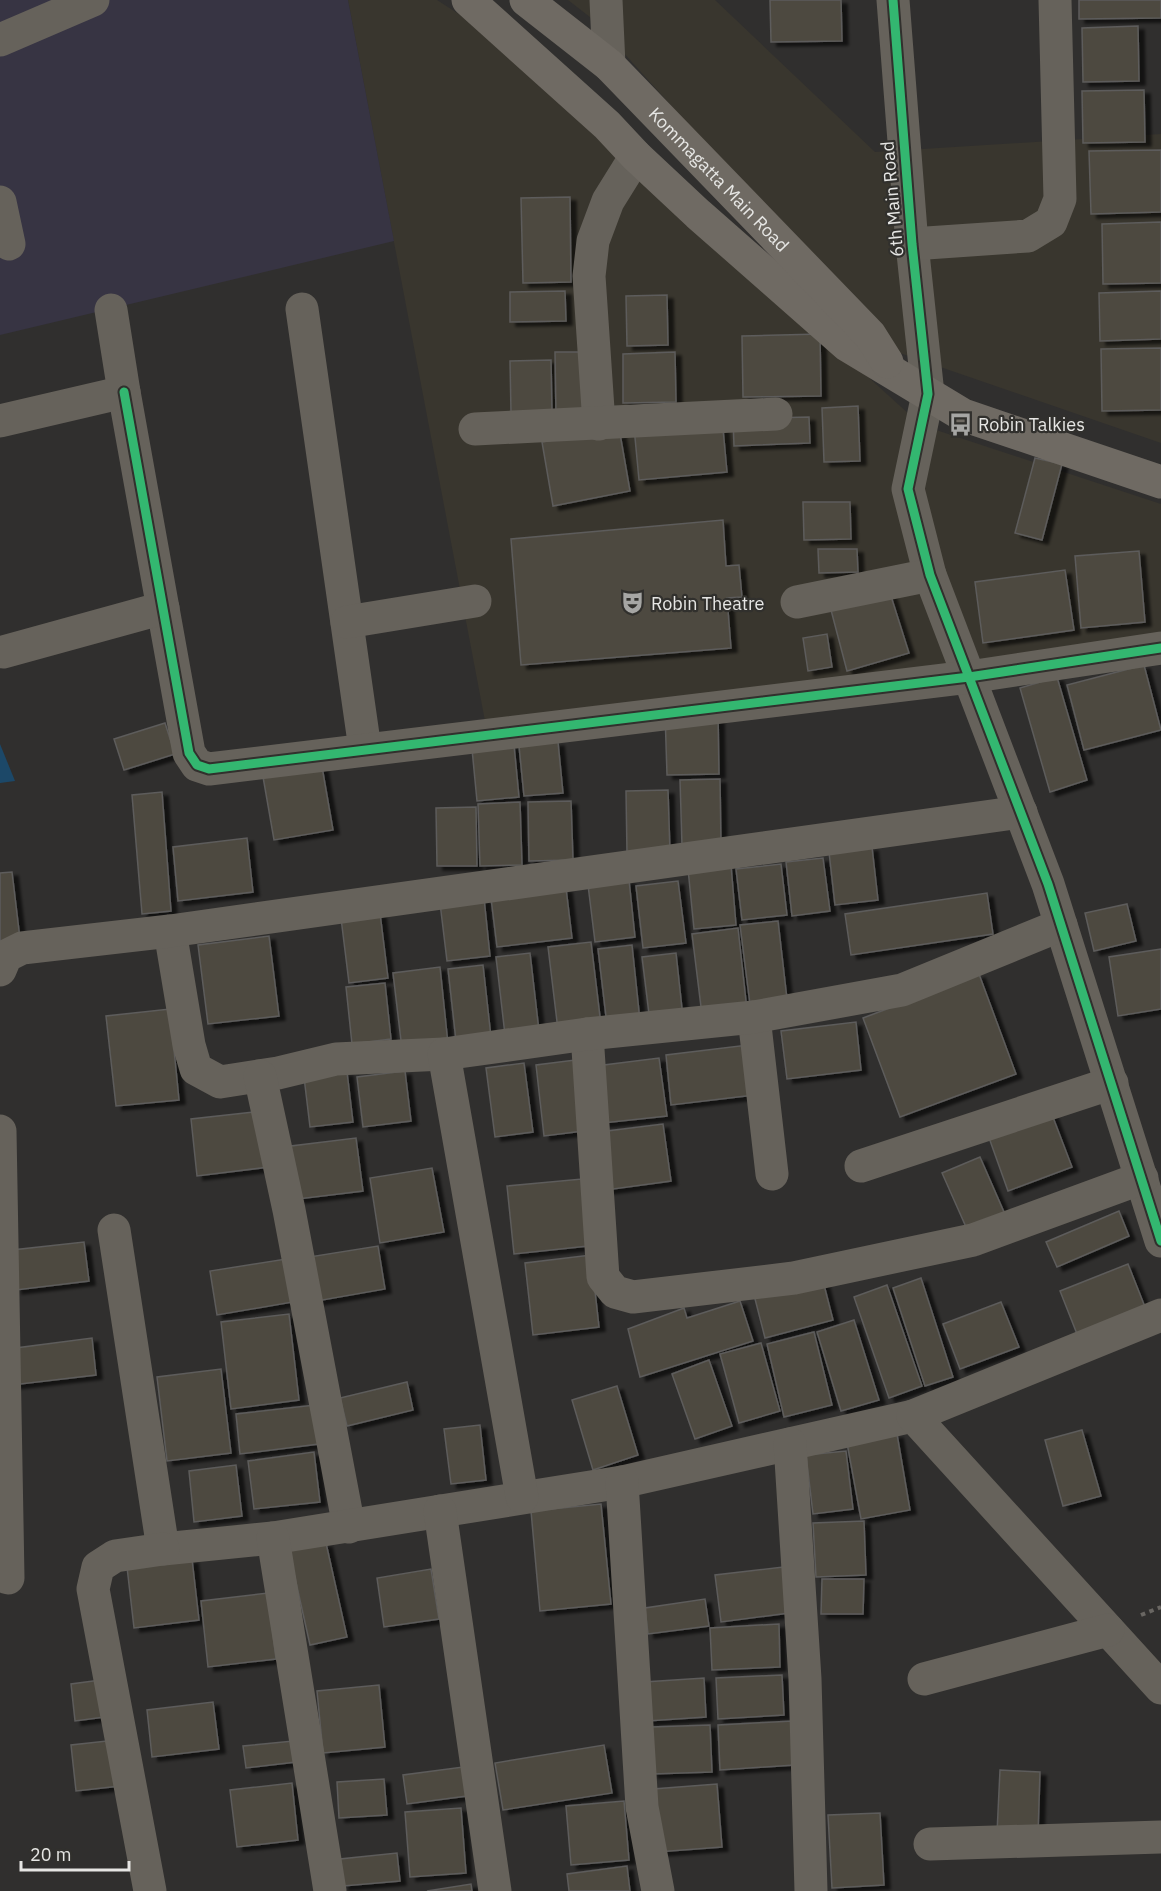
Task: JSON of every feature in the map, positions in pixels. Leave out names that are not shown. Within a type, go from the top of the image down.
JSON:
[{"type":"main road","points":[[468,0],[607,125],[636,156],[847,345],[963,415],[1161,482]]},
{"type":"main road","name":"Kommagatta Main Road","points":[[526,0],[609,65],[870,335],[894,374]]},
{"type":"street","points":[[0,40],[93,0]]},
{"type":"street","points":[[606,0],[609,65]]},
{"type":"street","name":"6th Main Road","points":[[893,0],[912,244],[928,394],[908,489],[930,575],[1021,812],[1061,925],[1161,1241]]},
{"type":"street","points":[[912,244],[1028,236],[1051,222],[1060,199],[1055,0]]},
{"type":"street","points":[[599,424],[589,276],[593,241],[608,201],[636,156]]},
{"type":"street","points":[[0,202],[9,244]]},
{"type":"street","points":[[302,309],[365,749]]},
{"type":"street","points":[[111,310],[189,753],[197,765],[209,769],[969,677],[1161,648]]},
{"type":"street","points":[[0,421],[124,392]]},
{"type":"street","points":[[475,429],[776,414]]},
{"type":"street","points":[[797,602],[930,575]]},
{"type":"street","points":[[347,622],[476,601]]},
{"type":"street","points":[[3,652],[163,608]]},
{"type":"street","points":[[0,970],[6,956],[22,948],[170,931],[1021,812]]},
{"type":"street","points":[[170,931],[189,1045],[196,1069],[220,1082],[260,1076],[336,1059],[444,1054],[587,1034],[754,1017],[902,990],[1061,925]]},
{"type":"street","points":[[754,1017],[772,1174]]},
{"type":"street","points":[[587,1034],[603,1277],[615,1292],[633,1297],[794,1278],[973,1240],[1142,1178]]},
{"type":"street","points":[[444,1054],[522,1497]]},
{"type":"street","points":[[260,1076],[289,1210],[349,1527]]},
{"type":"street","points":[[861,1166],[1112,1083]]},
{"type":"street","points":[[0,1131],[8,1578]]},
{"type":"street","points":[[114,1230],[163,1550]]},
{"type":"street","points":[[150,1891],[93,1589],[98,1567],[115,1556],[349,1527],[622,1482],[913,1416],[1161,1315]]},
{"type":"street","points":[[913,1416],[1161,1689]]},
{"type":"street","points":[[790,1444],[805,1679],[811,1891]]},
{"type":"street","points":[[622,1482],[642,1807],[658,1891]]},
{"type":"street","points":[[440,1511],[495,1891]]},
{"type":"street","points":[[273,1538],[330,1891]]},
{"type":"street","points":[[924,1680],[1108,1630]]},
{"type":"street","points":[[930,1844],[1161,1837]]},
{"type":"shaded area","points":[[0,0],[348,0],[394,241],[0,335]]},
{"type":"shaded area","points":[[348,0],[437,0],[493,36],[921,425],[1161,504],[1161,638],[485,721]]},
{"type":"shaded area","points":[[568,0],[715,0],[875,152],[1161,134],[1161,443],[891,350],[595,21]]},
{"type":"water","points":[[0,744],[15,781],[0,783]]},
{"type":"building","points":[[770,0],[841,0],[842,41],[771,42]]},
{"type":"building","points":[[1079,0],[1161,0],[1161,18],[1079,19]]},
{"type":"building","points":[[1138,26],[1139,81],[1083,82],[1082,28]]},
{"type":"building","points":[[1144,90],[1145,142],[1083,143],[1082,91]]},
{"type":"building","points":[[1161,150],[1161,212],[1091,214],[1089,151]]},
{"type":"building","points":[[570,197],[571,282],[523,283],[521,198]]},
{"type":"building","points":[[1161,222],[1161,283],[1103,284],[1102,224]]},
{"type":"building","points":[[565,291],[566,321],[510,322],[510,292]]},
{"type":"building","points":[[1161,291],[1161,339],[1100,341],[1099,293]]},
{"type":"building","points":[[667,295],[668,345],[627,346],[626,296]]},
{"type":"building","points":[[820,334],[821,396],[743,397],[742,336]]},
{"type":"building","points":[[1161,348],[1161,410],[1102,411],[1101,349]]},
{"type":"building","points":[[555,352],[586,352],[587,414],[556,415]]},
{"type":"building","points":[[675,352],[676,402],[623,403],[623,354]]},
{"type":"building","points":[[551,360],[552,412],[511,413],[510,361]]},
{"type":"building","points":[[858,406],[860,461],[824,462],[822,408]]},
{"type":"building","points":[[809,417],[810,443],[734,446],[733,419]]},
{"type":"building","points":[[722,418],[727,472],[639,480],[634,427]]},
{"type":"building","points":[[619,428],[630,491],[553,506],[542,442]]},
{"type":"building","points":[[1035,458],[1062,464],[1042,540],[1015,533]]},
{"type":"building","points":[[803,502],[850,502],[851,539],[804,540]]},
{"type":"building","points":[[723,520],[726,566],[739,565],[742,597],[727,598],[731,648],[521,665],[511,539]]},
{"type":"building","points":[[818,549],[857,549],[858,572],[819,573]]},
{"type":"building","points":[[1139,551],[1145,622],[1081,628],[1075,556]]},
{"type":"building","points":[[1065,570],[1074,630],[983,643],[975,582]]},
{"type":"building","points":[[890,593],[909,653],[847,671],[831,610]]},
{"type":"building","points":[[827,634],[832,667],[808,671],[803,638]]},
{"type":"building","points":[[1144,665],[1161,730],[1084,750],[1067,685]]},
{"type":"building","points":[[1057,677],[1087,780],[1050,792],[1020,688]]},
{"type":"building","points":[[718,712],[719,774],[667,775],[665,713]]},
{"type":"building","points":[[165,723],[175,754],[124,770],[114,739]]},
{"type":"building","points":[[558,742],[563,793],[524,796],[519,746]]},
{"type":"building","points":[[514,745],[519,797],[477,801],[472,749]]},
{"type":"building","points":[[321,761],[333,830],[274,840],[262,771]]},
{"type":"building","points":[[720,779],[721,845],[682,846],[680,780]]},
{"type":"building","points":[[668,790],[670,852],[627,854],[626,791]]},
{"type":"building","points":[[162,792],[171,911],[142,914],[132,795]]},
{"type":"building","points":[[571,801],[573,860],[529,861],[528,802]]},
{"type":"building","points":[[520,802],[522,865],[480,866],[478,804]]},
{"type":"building","points":[[476,807],[477,866],[437,866],[436,808]]},
{"type":"building","points":[[247,838],[253,892],[178,901],[173,847]]},
{"type":"building","points":[[872,847],[878,900],[835,905],[829,852]]},
{"type":"building","points":[[823,858],[830,911],[792,916],[786,862]]},
{"type":"building","points":[[781,864],[787,915],[742,920],[736,869]]},
{"type":"building","points":[[731,865],[736,925],[694,929],[688,869]]},
{"type":"building","points":[[12,872],[20,939],[0,941],[0,873]]},
{"type":"building","points":[[629,880],[635,937],[595,942],[588,885]]},
{"type":"building","points":[[678,881],[686,943],[643,948],[636,886]]},
{"type":"building","points":[[566,888],[572,938],[497,947],[491,898]]},
{"type":"building","points":[[987,893],[993,934],[851,955],[845,914]]},
{"type":"building","points":[[484,898],[490,956],[447,961],[440,903]]},
{"type":"building","points":[[1127,904],[1136,941],[1094,951],[1085,913]]},
{"type":"building","points":[[380,913],[388,978],[349,983],[341,918]]},
{"type":"building","points":[[778,921],[787,999],[750,1004],[740,925]]},
{"type":"building","points":[[738,928],[747,1010],[702,1015],[692,934]]},
{"type":"building","points":[[269,936],[279,1016],[208,1024],[198,945]]},
{"type":"building","points":[[591,942],[601,1025],[558,1030],[548,947]]},
{"type":"building","points":[[632,945],[640,1021],[607,1025],[598,949]]},
{"type":"building","points":[[1161,949],[1161,1009],[1118,1016],[1109,957]]},
{"type":"building","points":[[530,953],[539,1031],[505,1035],[496,957]]},
{"type":"building","points":[[676,953],[683,1018],[650,1022],[642,957]]},
{"type":"building","points":[[483,965],[491,1037],[456,1041],[448,969]]},
{"type":"building","points":[[440,967],[448,1044],[402,1049],[393,973]]},
{"type":"building","points":[[979,974],[1016,1074],[900,1117],[863,1018]]},
{"type":"building","points":[[385,983],[391,1039],[352,1044],[346,987]]},
{"type":"building","points":[[170,1009],[179,1100],[116,1106],[106,1016]]},
{"type":"building","points":[[856,1022],[861,1070],[787,1079],[781,1031]]},
{"type":"building","points":[[748,1045],[754,1095],[671,1105],[666,1055]]},
{"type":"building","points":[[659,1058],[667,1116],[603,1123],[596,1066]]},
{"type":"building","points":[[583,1059],[591,1130],[544,1136],[536,1065]]},
{"type":"building","points":[[524,1063],[533,1132],[495,1137],[486,1068]]},
{"type":"building","points":[[405,1071],[411,1121],[363,1127],[357,1077]]},
{"type":"building","points":[[347,1072],[353,1122],[310,1127],[304,1077]]},
{"type":"building","points":[[262,1111],[269,1167],[197,1176],[191,1119]]},
{"type":"building","points":[[1051,1112],[1072,1167],[1008,1191],[988,1135]]},
{"type":"building","points":[[663,1124],[671,1181],[606,1190],[599,1132]]},
{"type":"building","points":[[356,1138],[363,1191],[298,1199],[291,1146]]},
{"type":"building","points":[[980,1157],[1007,1219],[970,1236],[942,1173]]},
{"type":"building","points":[[432,1168],[444,1232],[380,1243],[370,1178]]},
{"type":"building","points":[[582,1179],[588,1246],[514,1254],[507,1186]]},
{"type":"building","points":[[1119,1211],[1129,1236],[1057,1267],[1046,1242]]},
{"type":"building","points":[[84,1242],[89,1281],[16,1290],[12,1250]]},
{"type":"building","points":[[378,1246],[385,1289],[317,1301],[309,1257]]},
{"type":"building","points":[[591,1255],[599,1327],[533,1335],[525,1263]]},
{"type":"building","points":[[286,1259],[293,1302],[217,1315],[210,1271]]},
{"type":"building","points":[[1128,1264],[1147,1312],[1079,1339],[1060,1291]]},
{"type":"building","points":[[822,1277],[833,1320],[765,1338],[754,1295]]},
{"type":"building","points":[[921,1278],[953,1377],[925,1386],[893,1288]]},
{"type":"building","points":[[887,1285],[922,1386],[889,1398],[854,1297]]},
{"type":"building","points":[[740,1301],[753,1341],[640,1377],[628,1329],[684,1308],[687,1318]]},
{"type":"building","points":[[1001,1302],[1019,1347],[960,1369],[943,1324]]},
{"type":"building","points":[[289,1314],[299,1400],[231,1409],[221,1322]]},
{"type":"building","points":[[854,1320],[879,1400],[841,1411],[817,1332]]},
{"type":"building","points":[[814,1332],[832,1405],[784,1417],[767,1344]]},
{"type":"building","points":[[92,1338],[96,1375],[12,1385],[8,1349]]},
{"type":"building","points":[[761,1343],[780,1411],[739,1423],[720,1354]]},
{"type":"building","points":[[709,1360],[732,1426],[695,1439],[672,1374]]},
{"type":"building","points":[[221,1369],[231,1453],[167,1461],[157,1377]]},
{"type":"building","points":[[407,1382],[413,1410],[347,1426],[340,1398]]},
{"type":"building","points":[[617,1386],[638,1455],[593,1470],[572,1400]]},
{"type":"building","points":[[315,1405],[319,1444],[240,1454],[236,1414]]},
{"type":"building","points":[[480,1425],[486,1480],[451,1484],[444,1429]]},
{"type":"building","points":[[1082,1430],[1101,1496],[1063,1506],[1045,1440]]},
{"type":"building","points":[[897,1434],[910,1510],[861,1519],[847,1443]]},
{"type":"building","points":[[846,1451],[853,1509],[813,1514],[806,1455]]},
{"type":"building","points":[[314,1452],[320,1502],[254,1509],[248,1461]]},
{"type":"building","points":[[236,1465],[242,1516],[194,1522],[189,1471]]},
{"type":"building","points":[[601,1504],[611,1604],[540,1611],[531,1511]]},
{"type":"building","points":[[864,1521],[866,1575],[816,1577],[813,1523]]},
{"type":"building","points":[[326,1543],[347,1637],[310,1645],[289,1551]]},
{"type":"building","points":[[192,1559],[199,1620],[134,1628],[127,1567]]},
{"type":"building","points":[[783,1567],[789,1613],[721,1622],[715,1575]]},
{"type":"building","points":[[431,1569],[439,1619],[384,1627],[377,1578]]},
{"type":"building","points":[[822,1579],[864,1579],[863,1614],[821,1614]]},
{"type":"building","points":[[268,1593],[276,1659],[208,1667],[201,1601]]},
{"type":"building","points":[[705,1599],[709,1626],[648,1634],[645,1608]]},
{"type":"building","points":[[779,1624],[780,1667],[712,1670],[710,1628]]},
{"type":"building","points":[[782,1675],[784,1715],[718,1719],[716,1678]]},
{"type":"building","points":[[704,1678],[706,1717],[647,1721],[644,1682]]},
{"type":"building","points":[[108,1679],[112,1716],[75,1721],[71,1684]]},
{"type":"building","points":[[379,1685],[385,1747],[323,1753],[317,1691]]},
{"type":"building","points":[[213,1702],[219,1749],[152,1757],[147,1710]]},
{"type":"building","points":[[793,1721],[795,1765],[720,1770],[718,1725]]},
{"type":"building","points":[[710,1725],[712,1772],[652,1774],[651,1727]]},
{"type":"building","points":[[116,1740],[120,1786],[76,1791],[71,1745]]},
{"type":"building","points":[[293,1741],[296,1762],[246,1768],[243,1746]]},
{"type":"building","points":[[604,1745],[612,1793],[503,1810],[495,1763]]},
{"type":"building","points":[[463,1767],[467,1796],[407,1804],[403,1775]]},
{"type":"building","points":[[1000,1770],[1040,1772],[1038,1834],[997,1833]]},
{"type":"building","points":[[384,1779],[387,1815],[339,1818],[337,1782]]},
{"type":"building","points":[[292,1783],[298,1840],[237,1847],[230,1790]]},
{"type":"building","points":[[717,1784],[722,1847],[657,1852],[653,1789]]},
{"type":"building","points":[[624,1801],[629,1860],[571,1865],[566,1806]]},
{"type":"building","points":[[461,1808],[466,1873],[410,1877],[405,1812]]},
{"type":"building","points":[[880,1813],[884,1885],[832,1888],[828,1815]]},
{"type":"building","points":[[397,1853],[400,1881],[343,1886],[340,1859]]},
{"type":"building","points":[[627,1866],[630,1891],[569,1891],[567,1874]]},
{"type":"building","points":[[471,1884],[472,1891],[427,1891]]},
{"type":"cycle path","points":[[893,0],[912,244],[928,394],[908,489],[930,575],[1048,884],[1161,1241]]},
{"type":"cycle path","points":[[124,392],[189,753],[197,765],[209,769],[969,677],[1161,648]]},
{"type":"place","name":"Robin Talkies","points":[[960,424]]},
{"type":"place","name":"Robin Theatre","points":[[633,603]]}]
